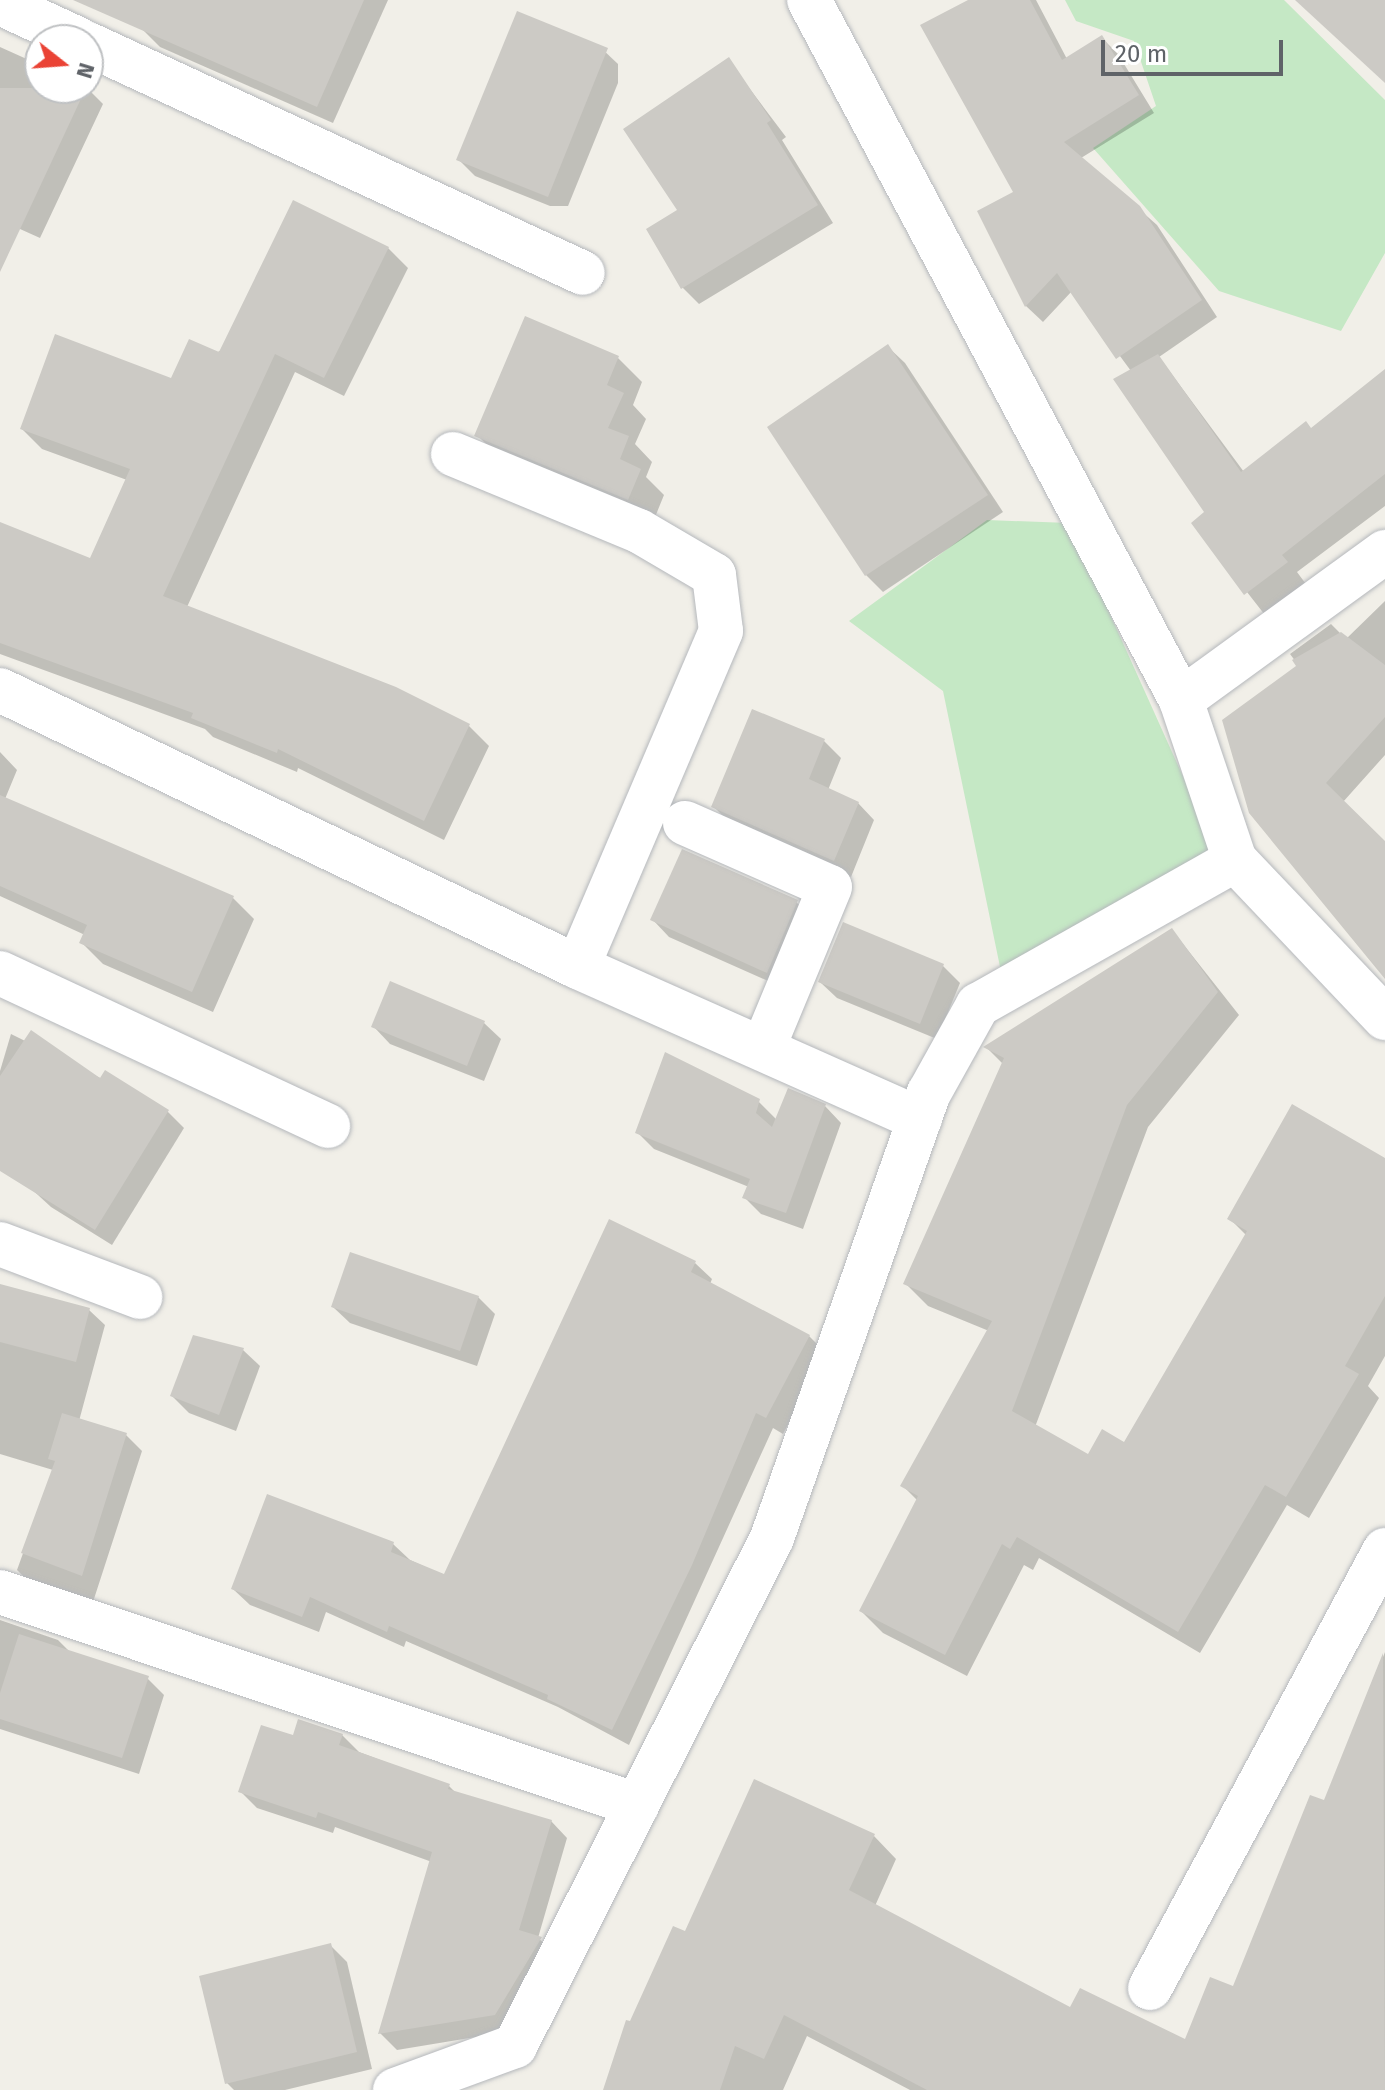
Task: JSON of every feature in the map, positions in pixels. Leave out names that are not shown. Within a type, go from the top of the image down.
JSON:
[{"type":"street","points":[[809,0],[1181,700],[1235,860],[1385,1018]]},
{"type":"street","points":[[0,3],[45,24]]},
{"type":"street","points":[[104,51],[583,273]]},
{"type":"street","points":[[453,454],[639,531],[714,575],[721,631],[578,967]]},
{"type":"street","points":[[1181,700],[1385,552]]},
{"type":"street","points":[[0,690],[578,967],[920,1119]]},
{"type":"street","points":[[685,823],[830,887],[763,1049]]},
{"type":"street","points":[[395,2090],[515,2046],[772,1538],[920,1119],[978,1005],[1235,860]]},
{"type":"street","points":[[0,973],[328,1126]]},
{"type":"street","points":[[0,1244],[140,1297]]},
{"type":"street","points":[[1150,1988],[1385,1550]]},
{"type":"street","points":[[0,1592],[637,1805]]},
{"type":"green space","points":[[1065,0],[1284,0],[1385,100],[1385,253],[1341,331],[1219,291],[1093,148],[1156,106],[1134,41],[1076,21]]},
{"type":"green space","points":[[987,520],[1069,523],[1217,852],[1005,991],[943,691],[849,621]]},
{"type":"building","points":[[73,0],[364,0],[317,107]]},
{"type":"building","points":[[968,0],[1030,0],[1062,60],[1102,35],[1139,95],[1064,142],[1140,206],[1202,300],[1116,359],[1057,273],[1025,307],[977,211],[1013,192],[920,25]]},
{"type":"building","points":[[1295,0],[1385,0],[1385,83]]},
{"type":"building","points":[[517,11],[608,48],[548,197],[456,160]]},
{"type":"building","points":[[729,57],[771,120],[767,123],[818,205],[681,289],[646,229],[677,210],[623,129]]},
{"type":"building","points":[[0,88],[24,88],[24,104],[79,104],[0,272]]},
{"type":"building","points":[[293,200],[389,247],[324,378],[275,354],[163,596],[396,687],[470,724],[424,821],[278,749],[277,753],[191,718],[193,713],[0,643],[0,522],[90,558],[130,469],[20,429],[55,334],[171,378],[189,339],[219,352]]},
{"type":"building","points":[[525,316],[619,356],[607,385],[624,393],[608,428],[629,436],[620,459],[641,469],[628,500],[474,436]]},
{"type":"building","points":[[888,344],[988,495],[865,576],[767,427]]},
{"type":"building","points":[[1158,354],[1241,472],[1306,421],[1311,428],[1385,369],[1385,474],[1282,555],[1288,562],[1244,595],[1191,523],[1204,512],[1113,379]]},
{"type":"building","points":[[1341,632],[1385,665],[1385,717],[1326,783],[1385,841],[1385,979],[1249,813],[1222,720],[1296,666],[1292,660]]},
{"type":"building","points":[[752,709],[825,739],[809,779],[859,802],[834,861],[711,807]]},
{"type":"building","points":[[0,795],[234,896],[192,992],[79,943],[87,925],[0,886]]},
{"type":"building","points":[[682,849],[798,900],[767,973],[650,920]]},
{"type":"building","points":[[843,922],[944,964],[920,1024],[818,982]]},
{"type":"building","points":[[1172,928],[1218,992],[1127,1105],[1012,1411],[1088,1454],[1102,1429],[1124,1442],[1247,1231],[1227,1219],[1292,1104],[1385,1158],[1385,1296],[1345,1366],[1359,1374],[1286,1497],[1265,1485],[1178,1632],[1017,1537],[1010,1549],[1002,1544],[945,1655],[859,1611],[918,1496],[900,1486],[992,1321],[903,1284],[1004,1058],[983,1047]]},
{"type":"building","points":[[390,981],[485,1021],[467,1066],[371,1027]]},
{"type":"building","points":[[31,1030],[100,1078],[105,1070],[169,1110],[95,1230],[0,1171],[0,1076]]},
{"type":"building","points":[[665,1052],[760,1099],[756,1113],[772,1127],[788,1088],[826,1104],[786,1213],[742,1198],[750,1179],[635,1133]]},
{"type":"building","points":[[609,1219],[696,1261],[691,1272],[810,1335],[766,1418],[756,1413],[692,1565],[612,1730],[547,1699],[548,1695],[389,1626],[387,1632],[310,1597],[302,1617],[231,1589],[267,1494],[394,1542],[391,1552],[444,1574]]},
{"type":"building","points":[[350,1252],[479,1296],[460,1351],[331,1307]]},
{"type":"building","points":[[0,1284],[90,1308],[76,1362],[0,1342]]},
{"type":"building","points":[[193,1335],[244,1348],[219,1415],[170,1396]]},
{"type":"building","points":[[62,1413],[127,1433],[82,1576],[21,1553],[55,1461],[48,1459]]},
{"type":"building","points":[[19,1634],[149,1676],[122,1758],[0,1719],[0,1693]]},
{"type":"building","points":[[1383,1653],[1385,2090],[927,2090],[784,2015],[764,2059],[735,2046],[720,2090],[603,2090],[626,2020],[630,2021],[673,1926],[685,1931],[754,1779],[875,1834],[849,1890],[1070,2007],[1080,1988],[1185,2039],[1210,1977],[1233,1986],[1310,1795],[1324,1800]]},
{"type":"building","points":[[298,1719],[343,1734],[339,1745],[450,1784],[448,1789],[552,1820],[519,1930],[542,1937],[495,2015],[378,2034],[432,1852],[318,1812],[316,1818],[238,1792],[261,1725],[293,1735]]},
{"type":"building","points":[[331,1943],[357,2052],[225,2084],[199,1976]]}]
